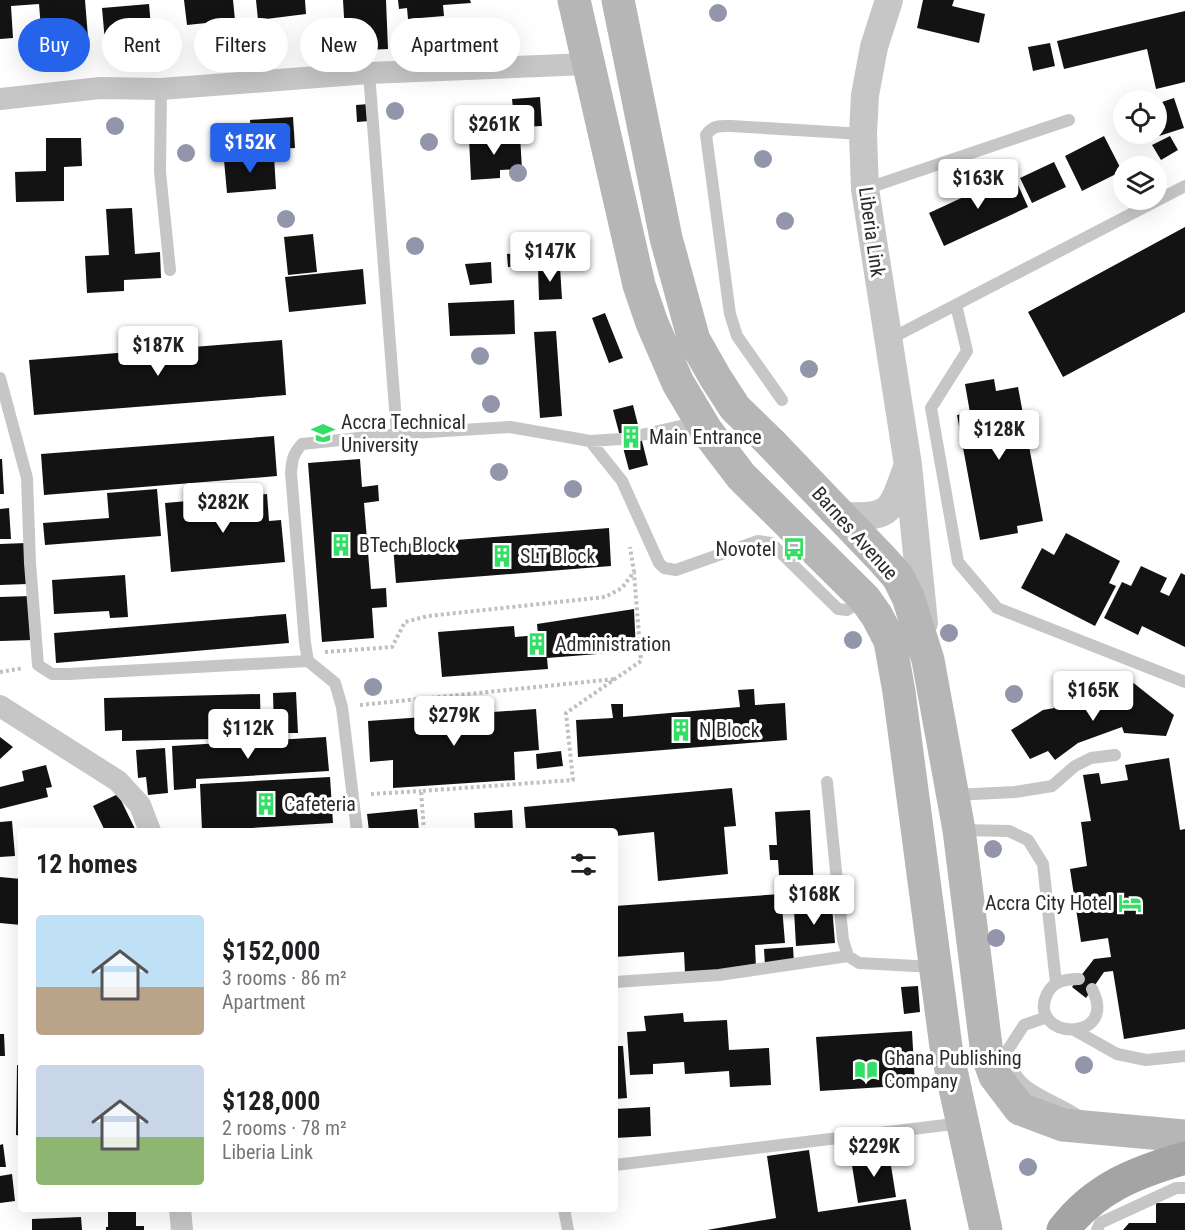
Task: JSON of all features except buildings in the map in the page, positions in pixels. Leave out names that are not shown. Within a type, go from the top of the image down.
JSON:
[{"type":"main road","name":"Barnes Avenue","points":[[574,0],[639,285],[652,323],[678,383],[700,422],[741,476],[864,599],[877,616],[890,641],[899,692],[946,1047],[986,1230]]},
{"type":"main road","name":"Barnes Avenue","points":[[618,0],[666,238],[694,340],[714,377],[735,408],[842,516],[898,577],[908,597],[928,660],[959,830],[987,1054],[995,1076],[1020,1109],[1063,1125],[1185,1136]]},
{"type":"main road","points":[[1063,1230],[1075,1214],[1107,1188],[1145,1169],[1185,1158]]},
{"type":"street","name":"Liberia Link","points":[[889,0],[874,47],[864,95],[865,189],[908,465],[928,660]]},
{"type":"street","points":[[0,99],[100,88],[161,89],[369,73],[589,64]]},
{"type":"street","name":"Liberia Link","points":[[842,516],[874,515],[884,512],[895,501],[908,465]]},
{"type":"street","points":[[0,706],[118,781],[140,805],[149,828]]},
{"type":"street","points":[[180,1212],[182,1230]]},
{"type":"lane","points":[[369,73],[397,434]]},
{"type":"lane","points":[[161,89],[160,172],[170,270]]},
{"type":"lane","points":[[865,189],[1069,120]]},
{"type":"lane","points":[[782,400],[737,336],[730,314],[706,135],[716,126],[863,134]]},
{"type":"lane","points":[[887,340],[1185,186]]},
{"type":"lane","points":[[956,305],[967,351],[931,408],[958,562],[997,608],[1185,682]]},
{"type":"lane","points":[[0,378],[27,478],[30,563],[38,664],[52,674],[69,674],[308,657]]},
{"type":"lane","points":[[640,435],[700,422]]},
{"type":"lane","points":[[357,828],[342,707],[335,683],[308,657],[291,473],[295,451],[302,444],[397,434],[510,427],[590,441],[621,439]]},
{"type":"lane","points":[[590,441],[622,481],[659,563],[664,568],[675,570],[758,542],[765,542],[771,543],[838,609],[847,610],[864,599]]},
{"type":"lane","points":[[952,795],[1015,792],[1052,786],[1075,766],[1090,758],[1115,755]]},
{"type":"lane","points":[[827,782],[843,940],[848,956],[859,963],[935,967]]},
{"type":"lane","points":[[959,830],[1009,831],[1028,840],[1043,864],[1056,983]]},
{"type":"lane","points":[[618,982],[719,975],[848,956]]},
{"type":"lane","points":[[1078,979],[1067,979],[1056,983],[1049,989],[1045,998],[1044,1008],[1047,1017],[1059,1029],[1076,1031],[1117,1054],[1146,1060],[1185,1056]]},
{"type":"lane","points":[[1076,1031],[1086,1027],[1094,1019],[1098,1009],[1097,998],[1092,988]]},
{"type":"lane","points":[[1047,1017],[1024,1026],[1006,1051],[1016,1075],[1042,1097],[1075,1112],[1094,1129]]},
{"type":"lane","points":[[618,1164],[962,1123]]},
{"type":"lane","points":[[1096,1230],[1100,1223],[1176,1188],[1185,1188]]},
{"type":"lane","points":[[565,1212],[568,1230]]},
{"type":"path","points":[[352,795],[573,780],[566,713],[640,661],[634,572],[629,538]]},
{"type":"path","points":[[308,657],[392,647],[405,622],[428,616],[606,597],[622,588],[634,572]]},
{"type":"path","points":[[342,707],[616,678]]},
{"type":"path","points":[[421,791],[424,828]]},
{"type":"place","name":"Accra Technical University","points":[[323,433]]},
{"type":"place","name":"Main Entrance","points":[[631,437]]},
{"type":"place","name":"BTech Block","points":[[341,545]]},
{"type":"place","name":"Novotel","points":[[794,549]]},
{"type":"place","name":"SLT Block","points":[[502,556]]},
{"type":"place","name":"Administration","points":[[537,644]]},
{"type":"place","name":"N Block","points":[[681,730]]},
{"type":"place","name":"Cafeteria","points":[[266,804]]},
{"type":"place","name":"Accra City Hotel","points":[[1130,903]]},
{"type":"place","name":"Ghana Publishing Company","points":[[866,1070]]}]
